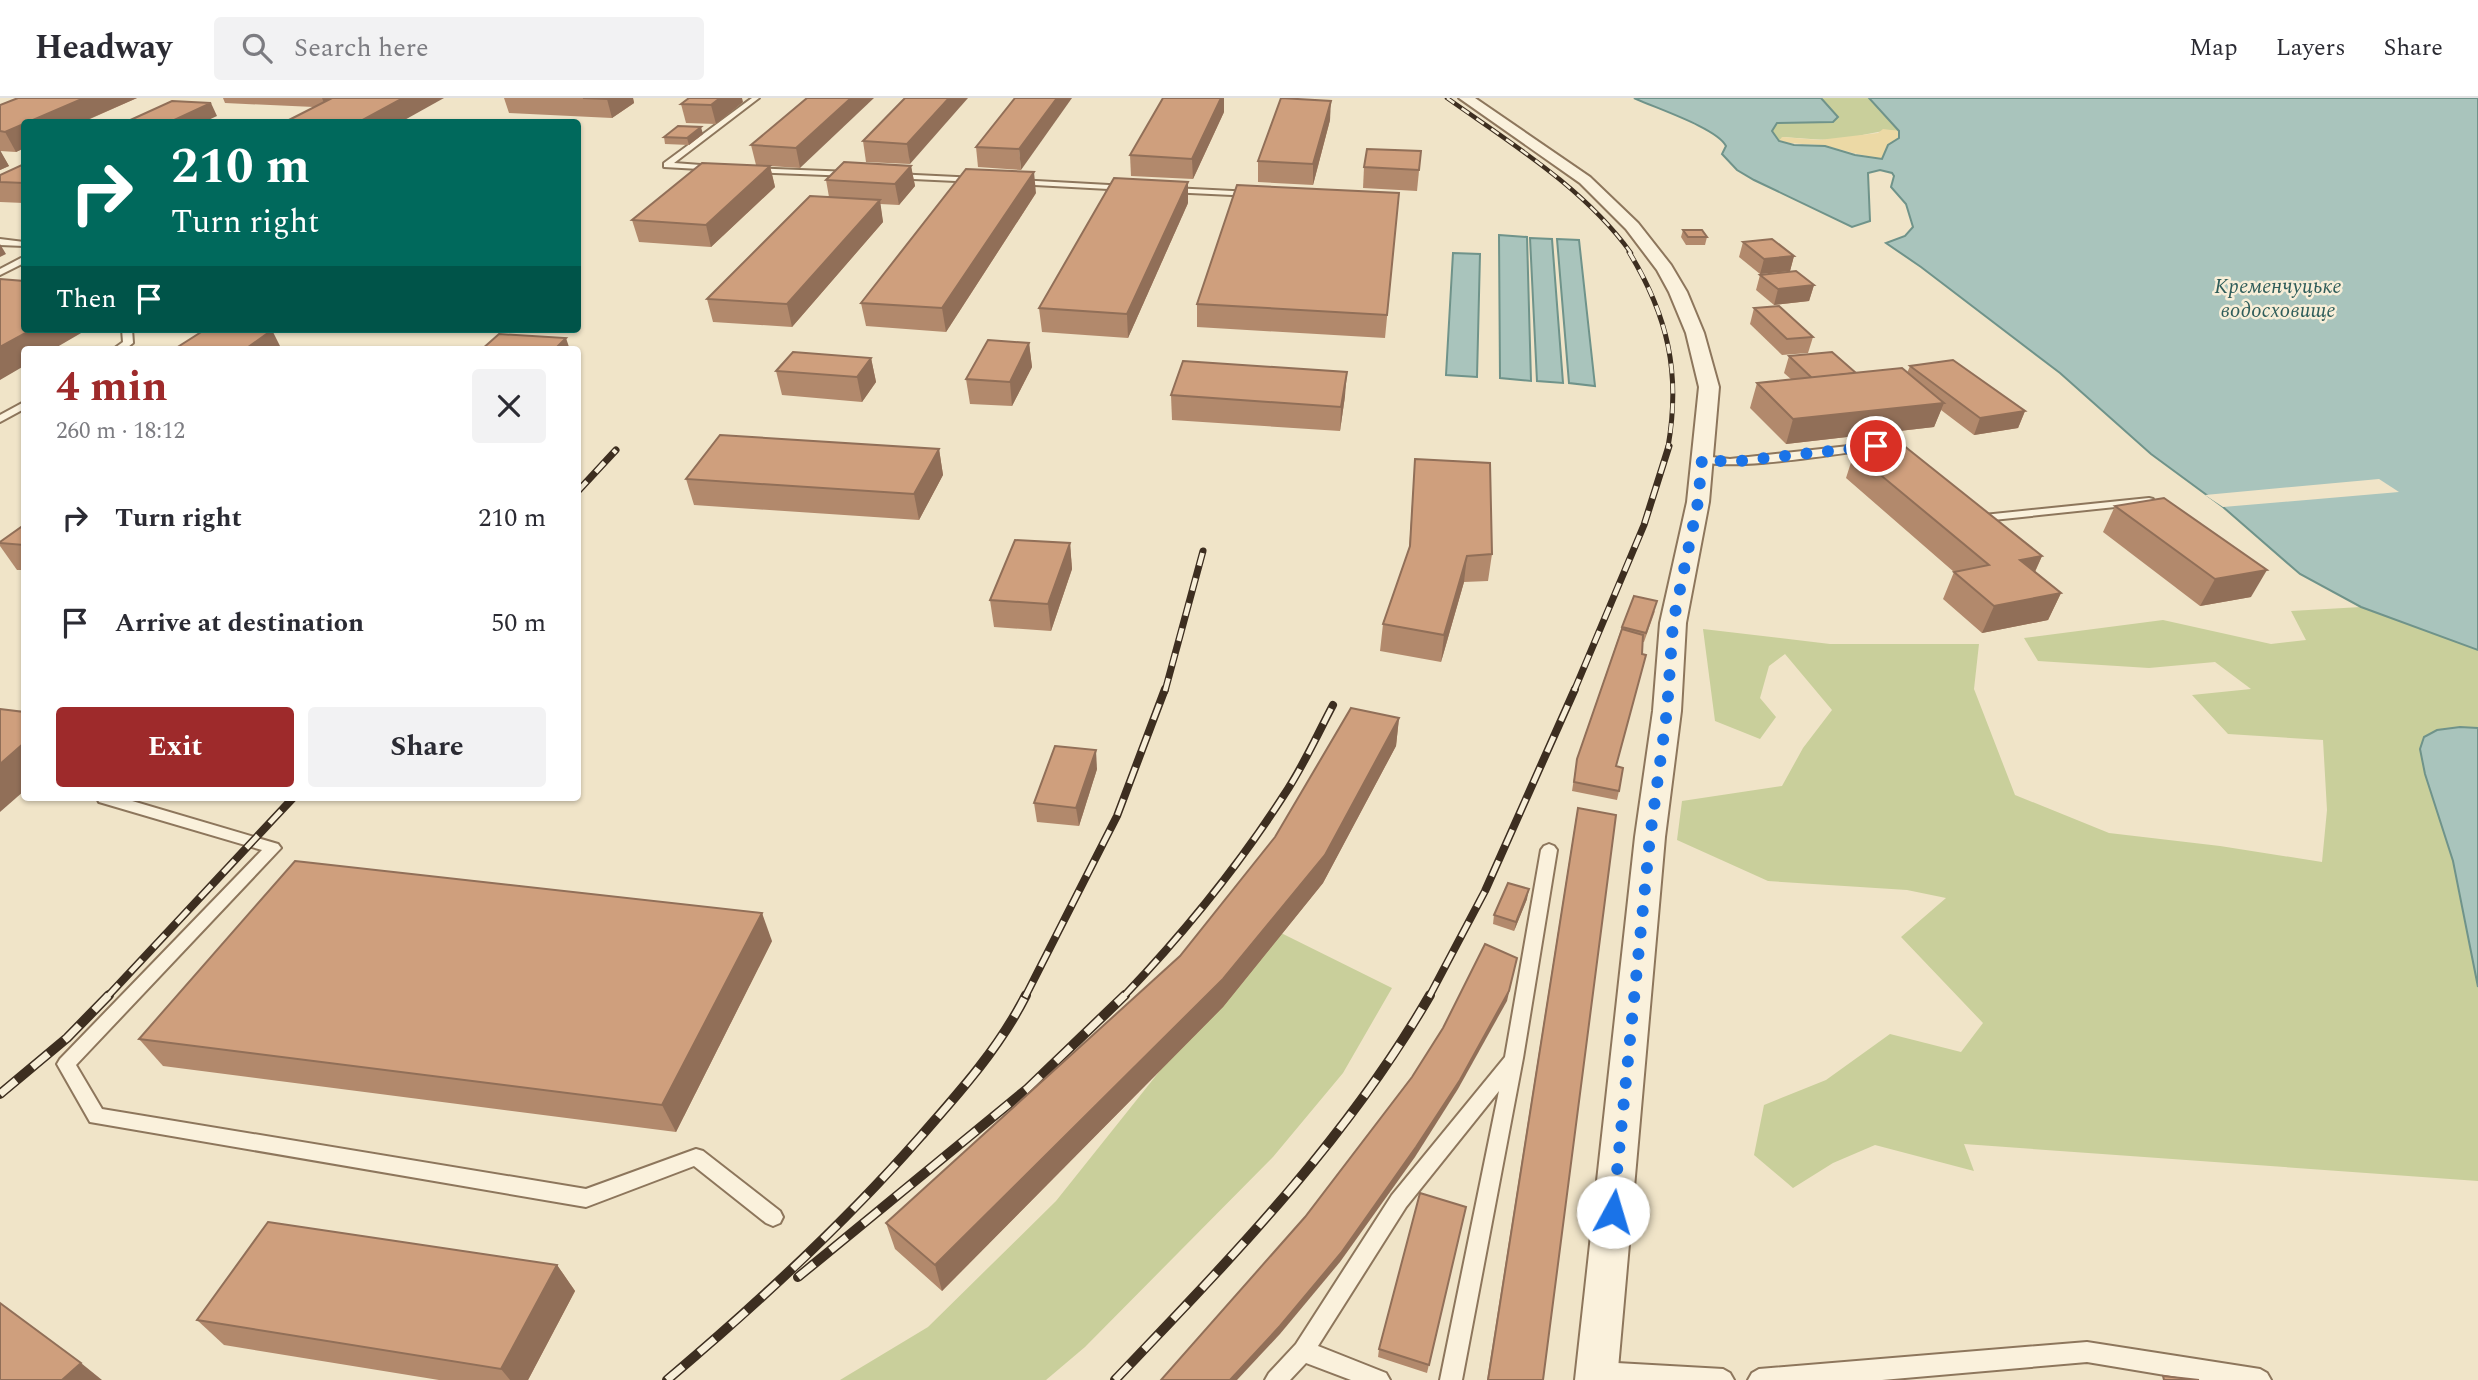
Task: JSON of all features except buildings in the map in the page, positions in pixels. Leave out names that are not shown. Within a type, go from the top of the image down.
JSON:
[{"type":"street","points":[[1466,98],[1585,180],[1632,226],[1665,269],[1695,333],[1709,387],[1698,502],[1673,623],[1667,711],[1650,837],[1597,1377]]},
{"type":"lane","points":[[722,168],[667,165],[756,98]]},
{"type":"lane","points":[[735,169],[859,175]]},
{"type":"lane","points":[[887,176],[983,181]]},
{"type":"lane","points":[[1011,182],[1135,188]]},
{"type":"lane","points":[[1162,190],[1258,194]]},
{"type":"lane","points":[[0,242],[21,244]]},
{"type":"lane","points":[[0,272],[21,262]]},
{"type":"lane","points":[[0,419],[21,407]]},
{"type":"lane","points":[[1702,459],[1730,462],[1876,446],[1907,470]]},
{"type":"lane","points":[[1958,511],[1968,519],[2166,500]]},
{"type":"lane","points":[[114,801],[273,848],[66,1064],[96,1116],[586,1198],[696,1157],[773,1217]]},
{"type":"lane","points":[[1451,1380],[1514,1058],[1549,850]]},
{"type":"lane","points":[[1276,1380],[1303,1351],[1399,1202],[1514,1058]]},
{"type":"lane","points":[[1303,1351],[1379,1380]]},
{"type":"lane","points":[[1759,1380],[2087,1352],[2260,1380]]},
{"type":"lane","points":[[1597,1377],[1723,1380]]},
{"type":"green space","points":[[1821,98],[1869,98],[1899,131],[1832,140],[1783,137],[1779,141],[1772,131],[1777,122],[1833,122],[1838,117]]},
{"type":"green space","points":[[2361,607],[2478,650],[2478,728],[2437,730],[2420,749],[2425,774],[2453,861],[2478,987],[2478,1181],[1964,1144],[1974,1171],[1875,1145],[1833,1163],[1793,1188],[1754,1155],[1764,1105],[1826,1080],[1890,1034],[1961,1052],[1983,1023],[1901,937],[1946,898],[1907,890],[1768,881],[1677,840],[1682,801],[1782,786],[1803,748],[1832,710],[1785,654],[1769,666],[1760,698],[1776,717],[1760,739],[1715,721],[1703,629],[1830,644],[1979,644],[1974,689],[2015,795],[2109,833],[2322,862],[2327,810],[2323,740],[2228,734],[2192,695],[2251,689],[2215,662],[2149,668],[2038,661],[2024,638],[2163,620],[2271,644],[2306,640],[2291,611]]},
{"type":"green space","points":[[1273,929],[1392,988],[1343,1073],[1273,1157],[1085,1347],[1046,1380],[840,1380],[928,1327],[1056,1201]]},
{"type":"sand","points":[[1883,129],[1899,131],[1906,136],[1882,159],[1825,146],[1779,141],[1782,137],[1819,140],[1878,133]]},
{"type":"water","name":"Кременчуцьке водосховище","points":[[1634,98],[1821,98],[1838,117],[1833,122],[1777,123],[1772,131],[1779,141],[1794,145],[1825,146],[1855,155],[1882,159],[1888,145],[1899,138],[1899,131],[1869,98],[2478,98],[2478,650],[2361,607],[2300,574],[2223,507],[2151,454],[2060,373],[1886,243],[1905,236],[1913,227],[1906,204],[1891,187],[1894,176],[1892,173],[1880,170],[1868,173],[1870,221],[1852,227],[1737,170],[1722,154],[1726,146],[1711,132]]},
{"type":"water","points":[[1499,235],[1527,237],[1531,381],[1500,378]]},
{"type":"water","points":[[1530,238],[1552,239],[1563,383],[1537,381]]},
{"type":"water","points":[[1557,239],[1579,240],[1595,386],[1569,383]]},
{"type":"water","points":[[1453,253],[1480,254],[1477,377],[1446,375]]},
{"type":"water","points":[[2478,728],[2478,987],[2453,861],[2425,774],[2420,749],[2424,737],[2437,730]]},
{"type":"pier","points":[[2379,479],[2399,492],[2223,507],[2205,495]]},
{"type":"railway","points":[[1447,98],[1546,168],[1592,208],[1631,253]]},
{"type":"railway","points":[[1629,252],[1653,299],[1668,346],[1673,394],[1668,447]]},
{"type":"railway","points":[[1574,691],[1644,525],[1669,446]]},
{"type":"railway","points":[[581,488],[616,450]]},
{"type":"railway","points":[[1165,691],[1203,551]]},
{"type":"railway","points":[[1025,997],[1117,816],[1165,689]]},
{"type":"railway","points":[[1429,997],[1485,891],[1575,689]]},
{"type":"railway","points":[[1124,996],[1188,925],[1266,822],[1304,762],[1333,705]]},
{"type":"railway","points":[[107,997],[290,801]]},
{"type":"railway","points":[[0,1094],[67,1038],[109,995]]},
{"type":"railway","points":[[667,1380],[798,1263],[891,1169],[978,1069],[1004,1033],[1026,995]]},
{"type":"railway","points":[[1115,1380],[1243,1244],[1324,1149],[1362,1100],[1430,995]]},
{"type":"railway","points":[[798,1277],[1027,1089],[1124,996]]},
{"type":"route","points":[[1613,1212],[1650,837],[1667,711],[1673,623],[1698,502],[1702,459],[1730,462],[1876,446]]}]
